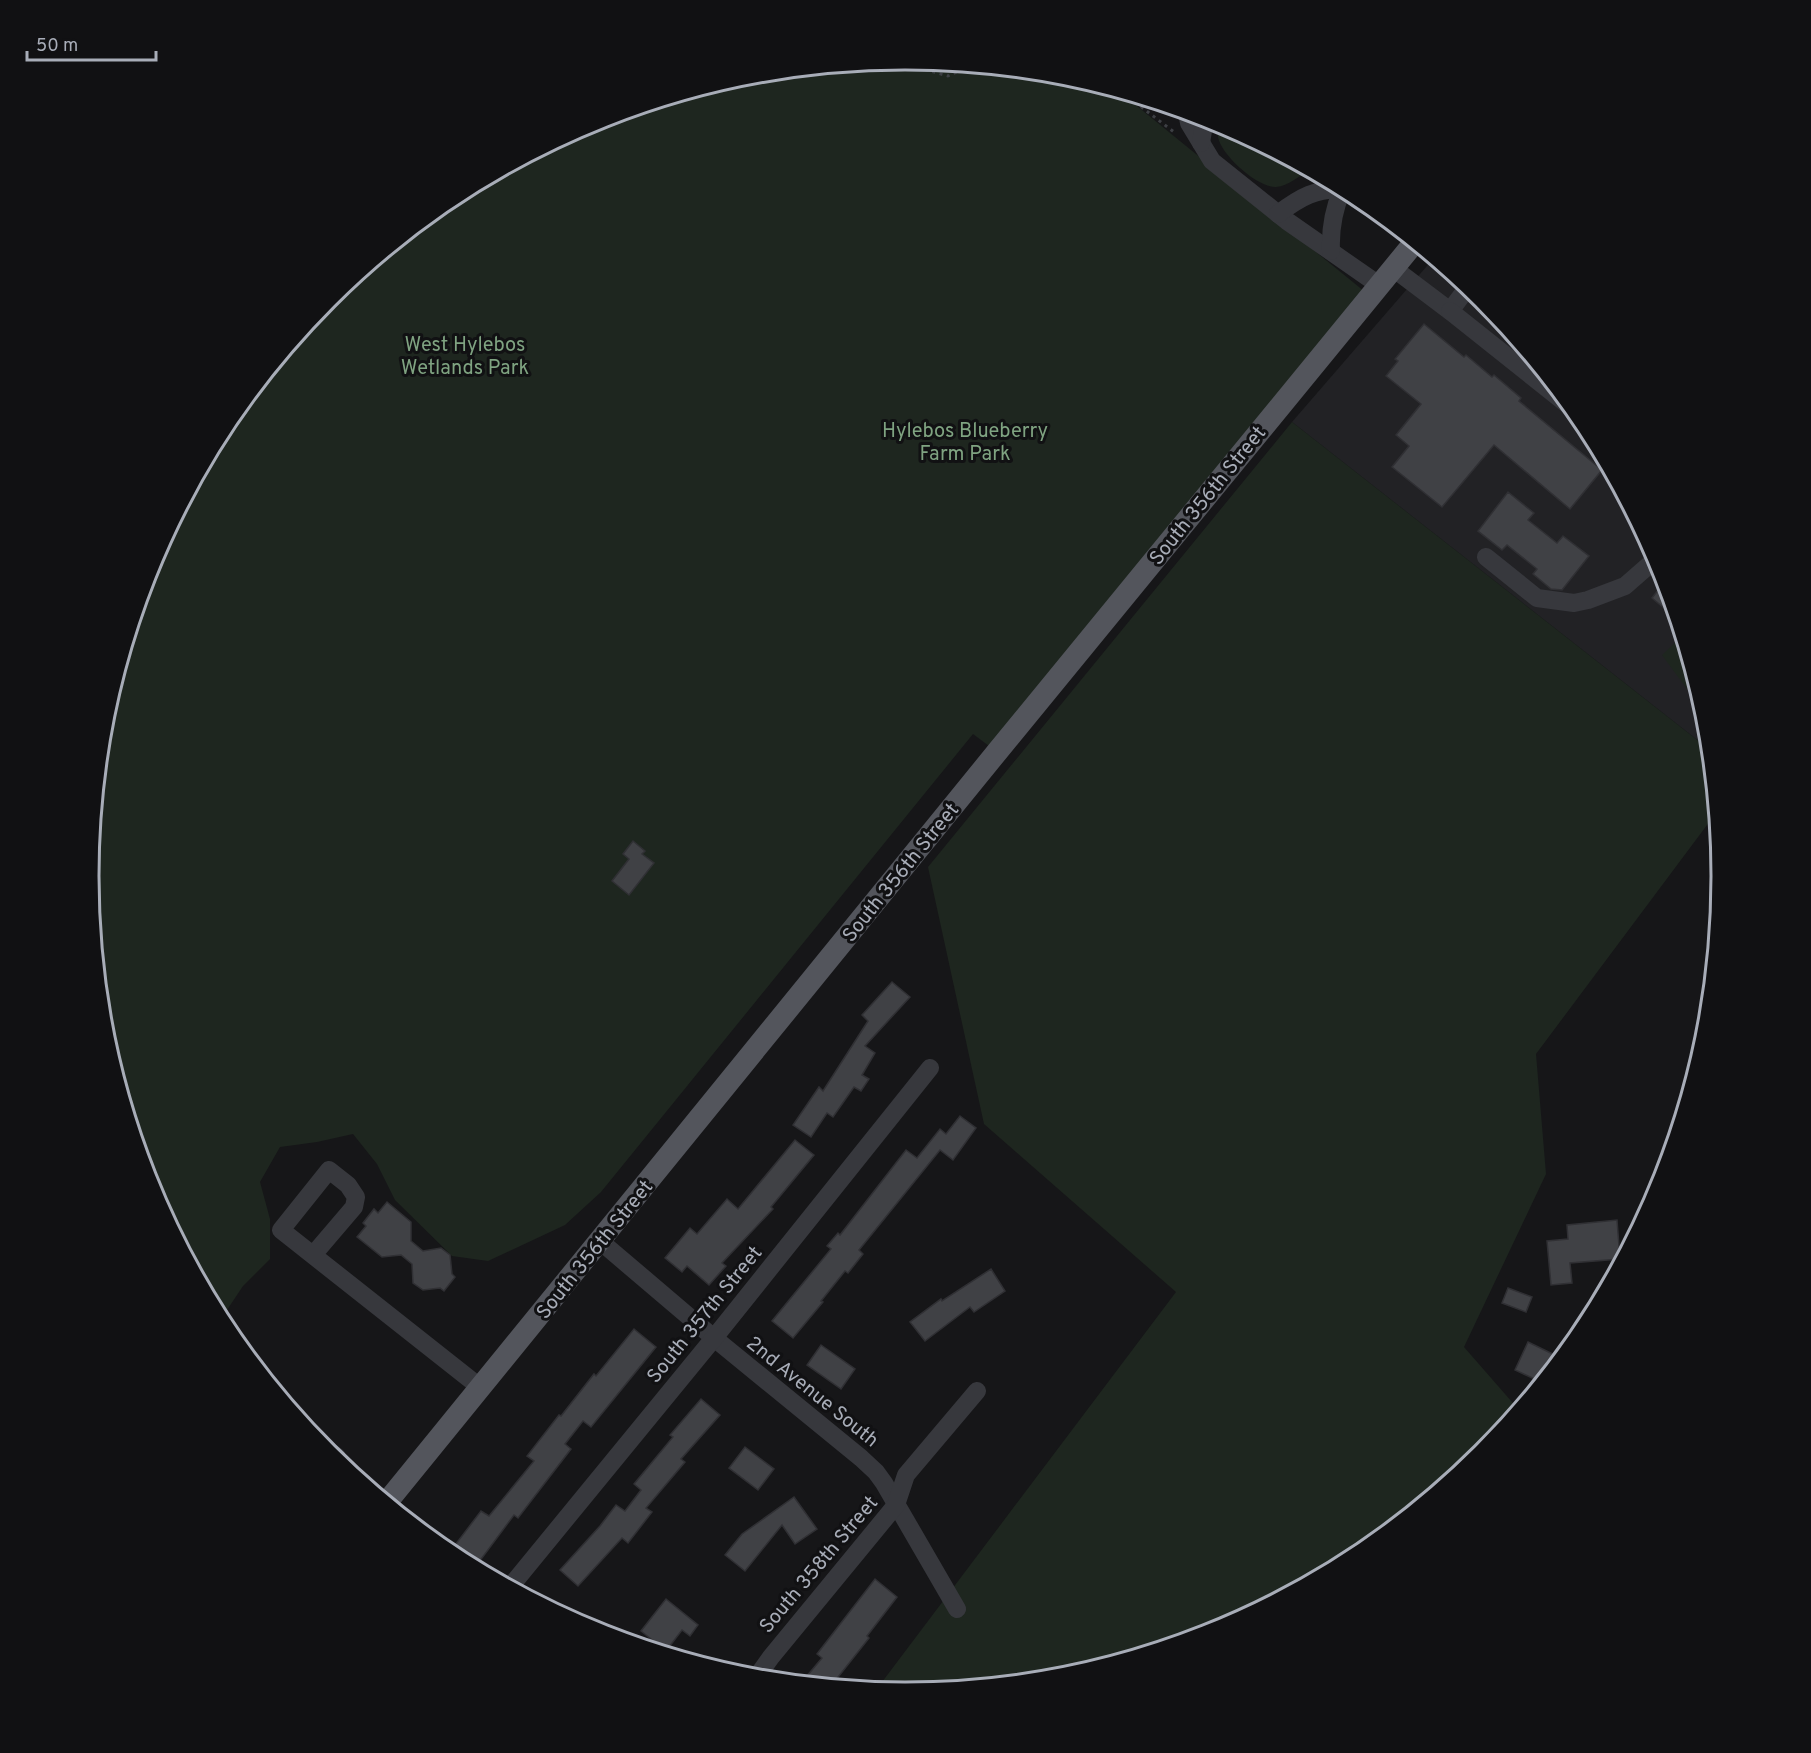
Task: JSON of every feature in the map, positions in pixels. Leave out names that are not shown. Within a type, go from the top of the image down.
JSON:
[{"type":"main road","name":"South 356th Street","points":[[391,1497],[1011,734],[1410,248]]},
{"type":"street","points":[[1189,122],[1212,161],[1278,214],[1331,252],[1386,276],[1450,311],[1546,388]]},
{"type":"street","points":[[1201,143],[1203,128]]},
{"type":"street","points":[[1278,214],[1298,199],[1328,190]]},
{"type":"street","points":[[1331,252],[1332,217],[1340,198]]},
{"type":"street","points":[[1450,311],[1462,295]]},
{"type":"street","points":[[1486,557],[1538,598],[1574,603],[1625,586],[1649,565]]},
{"type":"street","name":"South 357th Street","points":[[515,1581],[714,1338],[930,1068]]},
{"type":"street","points":[[313,1255],[354,1207],[356,1197],[348,1185],[329,1170],[281,1230],[480,1388]]},
{"type":"street","name":"2nd Avenue South","points":[[600,1241],[876,1472],[957,1609]]},
{"type":"street","name":"South 358th Street","points":[[762,1669],[896,1505],[906,1475],[976,1391]]},
{"type":"path","points":[[930,71],[948,76],[957,72]]},
{"type":"path","points":[[1139,105],[1176,134]]},
{"type":"shaded area","points":[[1429,264],[1475,307],[1511,345],[1576,429],[1604,474],[1650,568],[1669,617],[1684,668],[1700,742],[1292,422]]},
{"type":"green space","points":[[906,70],[1011,77],[1063,86],[1135,104],[1370,296],[997,752],[973,734],[601,1192],[565,1225],[488,1261],[452,1256],[395,1200],[377,1164],[353,1134],[280,1147],[260,1182],[270,1219],[270,1259],[243,1286],[227,1311],[207,1279],[161,1185],[142,1136],[127,1085],[106,982],[101,929],[99,876],[106,771],[115,719],[142,617],[161,568],[207,473],[266,386],[300,345],[374,271],[458,206],[503,178],[597,132],[646,113],[748,86],[800,77]]},
{"type":"green space","points":[[1218,134],[1302,175],[1281,186],[1268,186],[1241,169],[1226,153]]},
{"type":"green space","points":[[1292,422],[1700,742],[1710,821],[1536,1054],[1546,1174],[1464,1347],[1514,1404],[1475,1446],[1396,1516],[1353,1547],[1308,1575],[1214,1621],[1165,1640],[1063,1667],[1011,1676],[958,1681],[882,1682],[1176,1292],[984,1124],[928,867]]},
{"type":"green space","points":[[1676,642],[1690,693],[1662,655]]},
{"type":"building","points":[[1424,324],[1464,357],[1466,355],[1492,377],[1494,375],[1521,398],[1519,401],[1602,470],[1570,509],[1494,445],[1442,507],[1392,467],[1409,446],[1396,435],[1421,404],[1386,376],[1398,361],[1395,359]]},
{"type":"building","points":[[1508,492],[1534,513],[1528,520],[1557,543],[1563,536],[1589,556],[1562,590],[1551,589],[1533,574],[1537,569],[1507,545],[1502,550],[1478,531]]},
{"type":"building","points":[[1658,590],[1666,610],[1652,598]]},
{"type":"building","points":[[633,841],[645,851],[642,854],[654,863],[629,895],[612,881],[629,859],[623,854]]},
{"type":"building","points":[[892,982],[910,997],[865,1046],[875,1053],[862,1075],[869,1079],[861,1091],[854,1087],[833,1117],[827,1113],[811,1137],[793,1125],[819,1087],[823,1091],[868,1021],[862,1015]]},
{"type":"building","points":[[960,1116],[976,1128],[953,1160],[940,1150],[859,1250],[863,1254],[848,1273],[845,1271],[793,1338],[772,1321],[831,1249],[827,1246],[838,1233],[840,1235],[906,1150],[917,1158],[940,1129],[946,1134]]},
{"type":"building","points":[[795,1140],[814,1155],[771,1207],[773,1209],[722,1263],[726,1266],[709,1285],[687,1266],[682,1272],[665,1258],[690,1228],[697,1234],[727,1199],[738,1209]]},
{"type":"building","points":[[387,1202],[411,1222],[411,1241],[423,1251],[441,1248],[450,1255],[452,1274],[455,1277],[444,1291],[440,1288],[423,1290],[413,1283],[412,1264],[401,1255],[382,1257],[357,1237],[366,1226],[363,1223],[374,1209],[378,1213]]},
{"type":"building","points":[[1617,1220],[1619,1250],[1614,1259],[1570,1263],[1572,1283],[1551,1285],[1547,1241],[1568,1239],[1567,1225]]},
{"type":"building","points":[[991,1269],[1005,1291],[974,1312],[970,1307],[925,1341],[910,1322],[941,1299],[942,1301]]},
{"type":"building","points":[[1508,1288],[1532,1297],[1526,1312],[1502,1303]]},
{"type":"building","points":[[634,1329],[656,1347],[591,1427],[583,1421],[565,1444],[571,1449],[518,1518],[514,1515],[480,1561],[455,1545],[481,1511],[489,1516],[534,1461],[527,1456],[594,1374],[596,1376]]},
{"type":"building","points":[[1528,1342],[1554,1355],[1535,1379],[1515,1370]]},
{"type":"building","points":[[821,1345],[855,1369],[841,1389],[807,1365]]},
{"type":"building","points":[[701,1399],[720,1415],[681,1459],[685,1462],[646,1508],[652,1512],[628,1543],[622,1538],[578,1586],[560,1570],[616,1505],[625,1511],[641,1490],[634,1484],[673,1437],[670,1435]]},
{"type":"building","points":[[745,1447],[774,1469],[758,1490],[729,1468]]},
{"type":"building","points":[[794,1497],[817,1529],[795,1544],[782,1525],[745,1571],[725,1555],[742,1534]]},
{"type":"building","points":[[875,1579],[897,1597],[867,1636],[869,1638],[836,1679],[806,1677],[822,1658],[817,1654]]},
{"type":"building","points":[[666,1599],[698,1625],[690,1636],[682,1630],[669,1647],[656,1643],[641,1631]]},
{"type":"park label","name":"West Hylebos Wetlands Park","points":[[465,356]]},
{"type":"park label","name":"Hylebos Blueberry Farm Park","points":[[965,442]]}]
